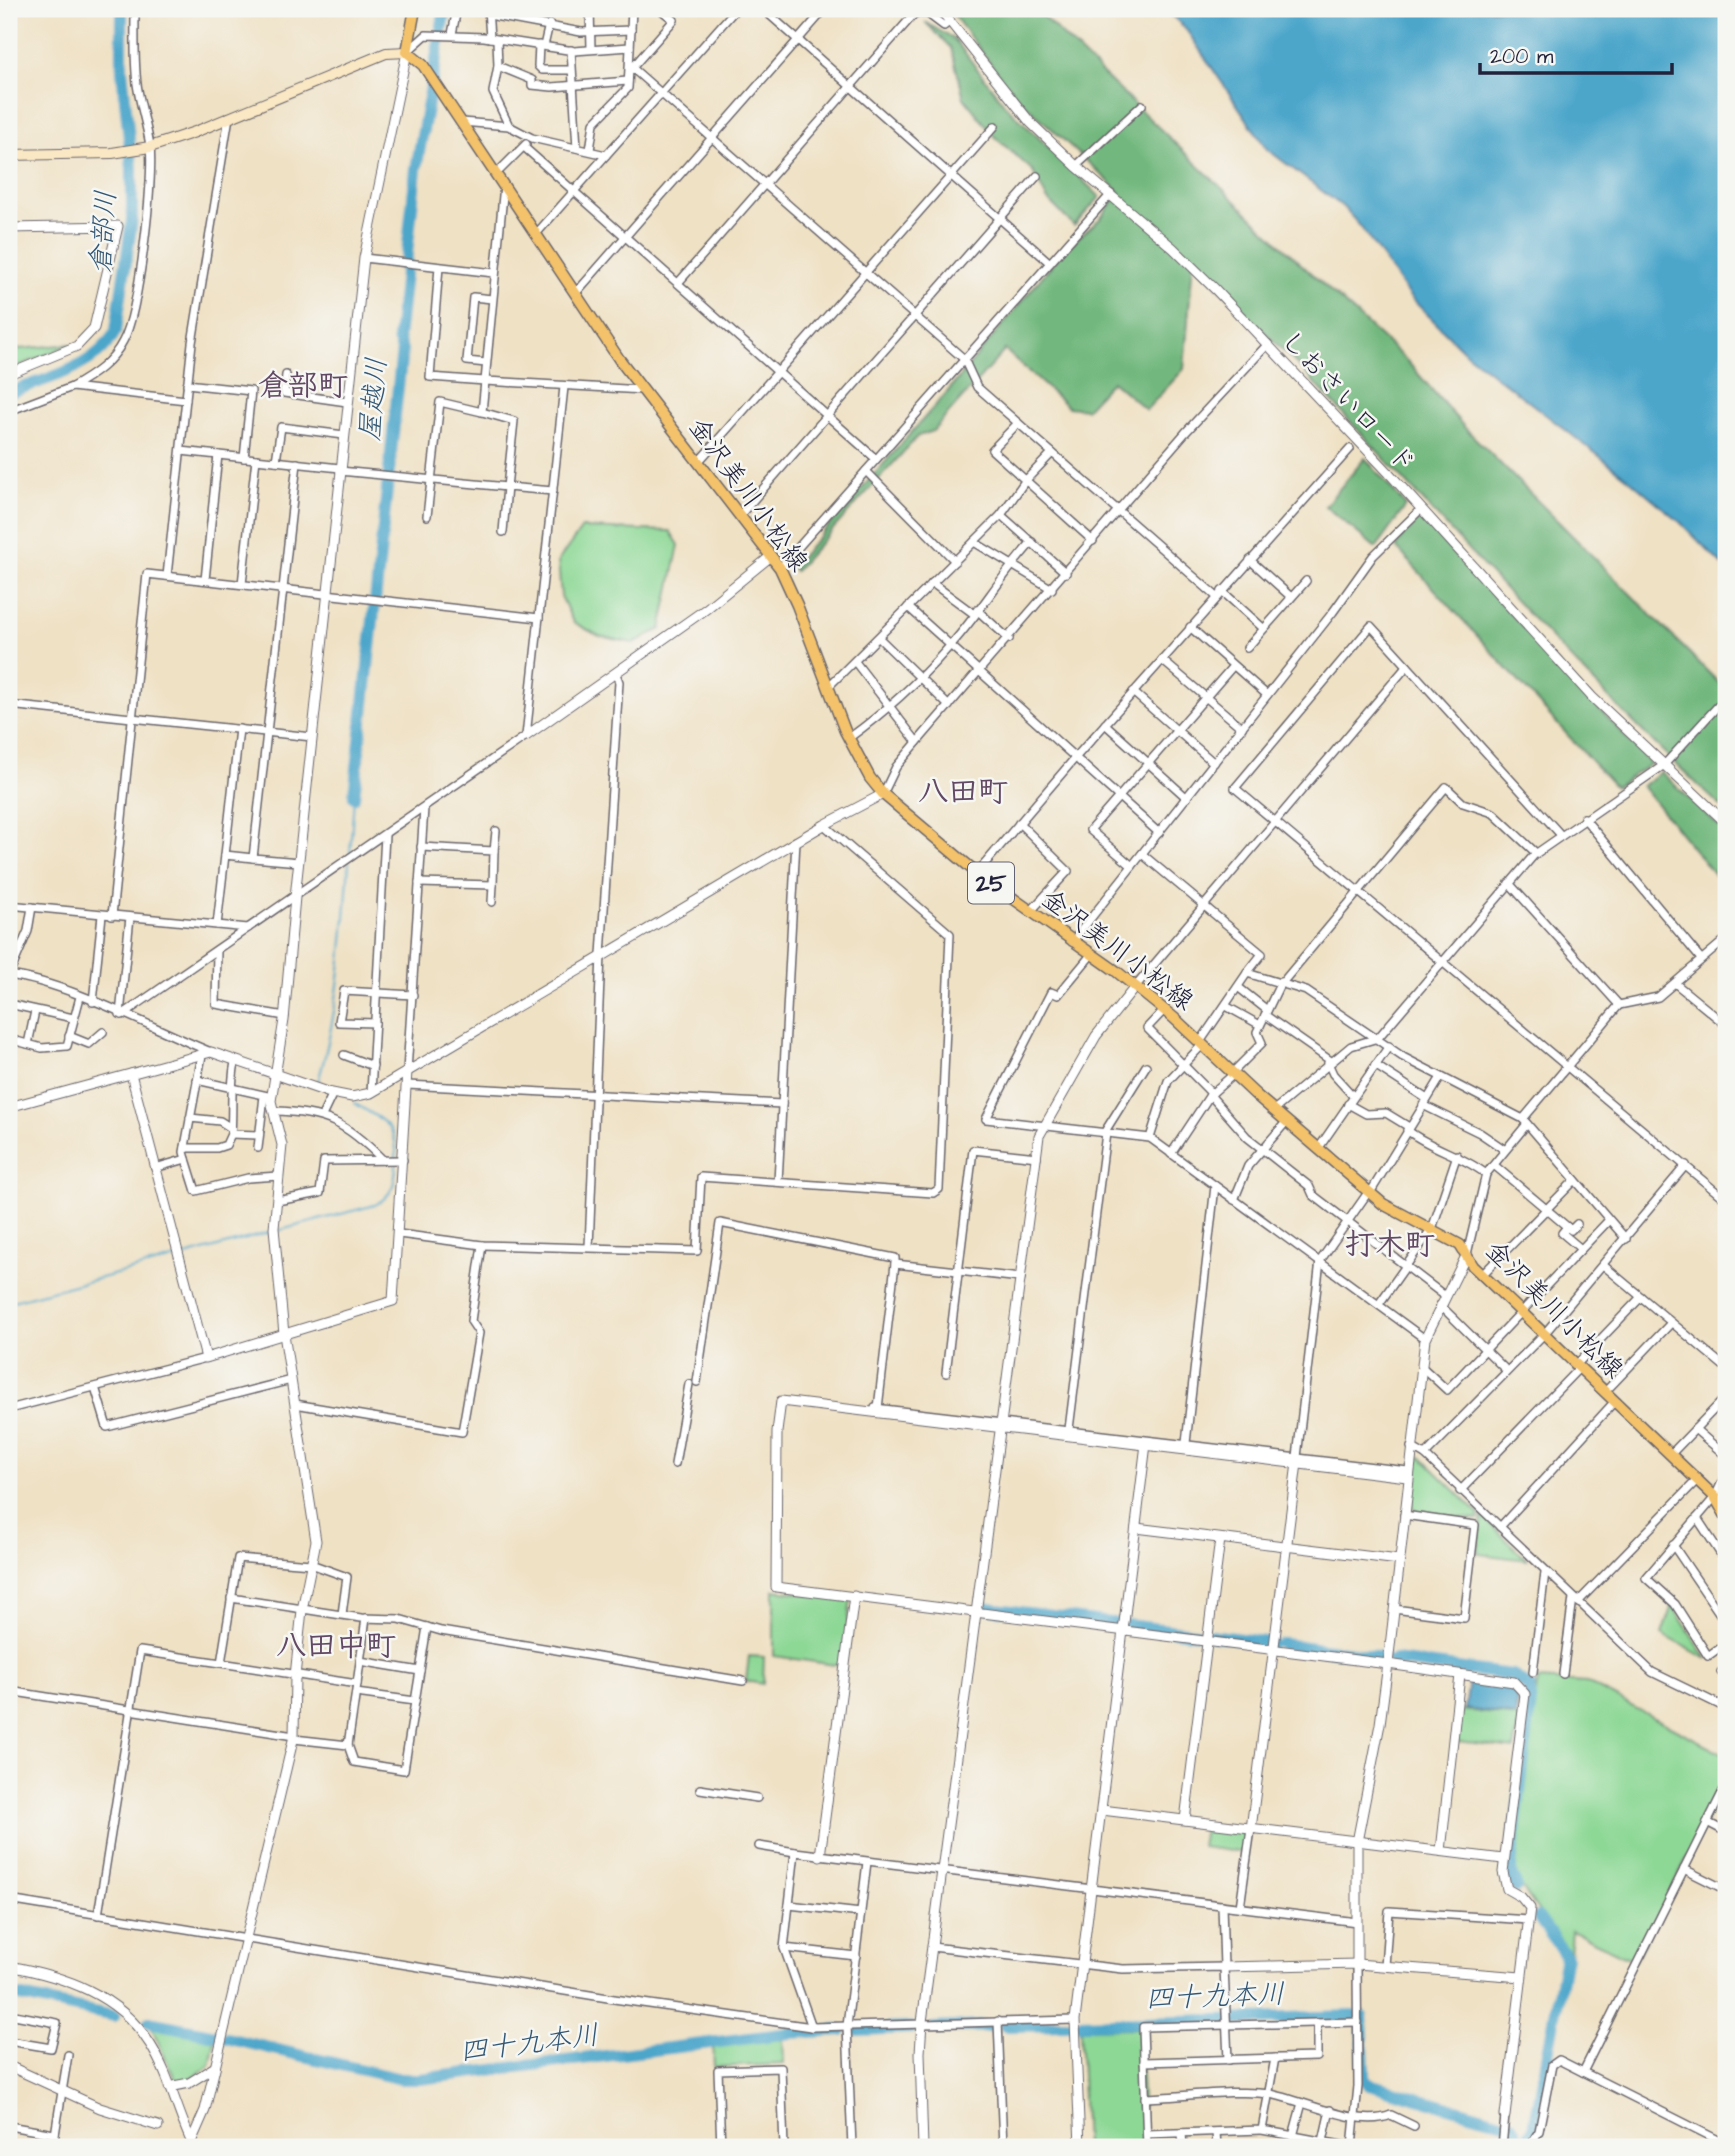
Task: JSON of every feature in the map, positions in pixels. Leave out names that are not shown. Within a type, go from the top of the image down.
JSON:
[{"type":"main road","points":[[9,155],[112,153],[148,147],[386,53],[407,52],[415,9]]},
{"type":"main road","name":"金沢美川小松線","points":[[407,52],[423,65],[575,294],[643,390],[780,568],[849,738],[870,778],[883,794],[1030,912],[1135,986],[1235,1072],[1318,1149],[1398,1214],[1433,1229],[1460,1245],[1482,1275],[1545,1332],[1577,1366],[1715,1497],[1726,1516]]},
{"type":"street","points":[[9,411],[72,387],[94,375],[111,359],[124,341],[132,320],[145,237],[148,147],[136,80],[135,9]]},
{"type":"street","points":[[450,34],[457,9]]},
{"type":"street","points":[[564,9],[632,9],[628,88],[594,123],[590,150]]},
{"type":"street","points":[[631,67],[674,20],[660,9]]},
{"type":"street","points":[[536,234],[736,9]]},
{"type":"street","points":[[763,9],[1050,263]]},
{"type":"street","points":[[575,294],[825,9]]},
{"type":"street","name":"しおさいロード","points":[[940,9],[1030,122],[1076,166],[1173,248],[1268,344],[1592,697],[1726,823]]},
{"type":"street","points":[[590,10],[591,50]]},
{"type":"street","points":[[509,126],[493,92],[498,66],[489,12],[571,31],[631,30]]},
{"type":"street","points":[[678,283],[912,12],[928,14],[944,26],[950,21]]},
{"type":"street","points":[[550,24],[538,66],[542,70],[571,70]]},
{"type":"street","points":[[258,1148],[258,1135],[274,1076],[285,1016],[347,402],[365,258],[407,52],[419,39],[432,34],[494,39],[571,50],[630,47]]},
{"type":"street","points":[[571,50],[577,148]]},
{"type":"street","points":[[498,66],[532,80],[532,85],[552,87],[628,81]]},
{"type":"street","points":[[631,67],[964,359],[977,387],[1119,512],[1263,628]]},
{"type":"street","points":[[1076,166],[1142,105]]},
{"type":"street","points":[[167,576],[187,384],[229,117]]},
{"type":"street","points":[[462,122],[509,126],[529,136],[607,155]]},
{"type":"street","points":[[699,460],[995,126]]},
{"type":"street","points":[[497,173],[524,147],[529,136]]},
{"type":"street","points":[[524,147],[876,459]]},
{"type":"street","points":[[741,514],[1037,176]]},
{"type":"street","points":[[482,412],[503,185]]},
{"type":"street","points":[[780,568],[1111,194]]},
{"type":"street","points":[[9,228],[118,226],[94,328],[77,346],[9,374]]},
{"type":"street","points":[[365,258],[494,273]]},
{"type":"street","points":[[439,267],[430,377],[643,390]]},
{"type":"street","points":[[486,363],[467,361],[468,348],[473,297],[492,299]]},
{"type":"street","points":[[32,907],[29,931],[9,975],[25,977],[80,997],[207,1054],[274,1076],[352,1097],[371,1093],[796,841],[883,794],[896,767],[1190,428],[1268,344]]},
{"type":"street","points":[[286,375],[284,393],[347,402]]},
{"type":"street","points":[[187,384],[251,391],[244,458]]},
{"type":"street","points":[[72,387],[186,400]]},
{"type":"street","points":[[526,736],[564,387]]},
{"type":"street","points":[[427,516],[440,402],[514,421],[503,532]]},
{"type":"street","points":[[1018,423],[992,450],[1094,541]]},
{"type":"street","points":[[276,461],[281,427],[344,435]]},
{"type":"street","points":[[977,870],[1350,449]]},
{"type":"street","points":[[181,451],[552,491]]},
{"type":"street","points":[[829,687],[856,663],[1001,515],[1025,481],[1052,453]]},
{"type":"street","points":[[205,580],[218,455]]},
{"type":"street","points":[[242,584],[256,459]]},
{"type":"street","points":[[253,858],[297,463]]},
{"type":"street","points":[[866,471],[955,561]]},
{"type":"street","points":[[1072,942],[1268,695],[1373,556],[1420,510]]},
{"type":"street","points":[[1001,515],[1066,573]]},
{"type":"street","points":[[974,542],[1052,589]]},
{"type":"street","points":[[849,738],[890,708],[950,647],[1011,564],[1032,542]]},
{"type":"street","points":[[121,1015],[616,674],[771,556]]},
{"type":"street","points":[[1250,560],[1291,597]]},
{"type":"street","points":[[112,916],[147,574],[539,618]]},
{"type":"street","points":[[1247,648],[1306,581]]},
{"type":"street","points":[[932,583],[1009,639]]},
{"type":"street","points":[[908,607],[1159,832]]},
{"type":"street","points":[[1560,834],[1371,626],[1235,788],[1726,1200]]},
{"type":"street","points":[[1190,627],[1268,695]]},
{"type":"street","points":[[879,638],[949,706]]},
{"type":"street","points":[[1163,660],[1242,728]]},
{"type":"street","points":[[856,663],[917,743]]},
{"type":"street","points":[[1132,866],[1090,830],[1233,666]]},
{"type":"street","points":[[923,2147],[920,2053],[922,2022],[1042,1127],[1096,1037],[1135,986],[1407,666]]},
{"type":"street","points":[[589,1247],[601,955],[619,682],[616,674]]},
{"type":"street","points":[[1133,692],[1214,763]]},
{"type":"street","points":[[1274,1110],[1351,1046],[1378,1038],[1441,961],[1536,853],[1664,765],[1726,697]]},
{"type":"street","points":[[9,705],[313,737]]},
{"type":"street","points":[[1105,724],[1187,797]]},
{"type":"street","points":[[217,925],[239,729]]},
{"type":"street","points":[[1171,1154],[1211,1095],[1262,1043],[1257,1032],[1281,983],[1446,787],[1463,803],[1493,813],[1536,853]]},
{"type":"street","points":[[9,1409],[205,1358],[393,1301],[399,1234],[399,1160],[407,1084],[424,807]]},
{"type":"street","points":[[1584,818],[1702,959]]},
{"type":"street","points":[[1019,823],[1068,871],[1030,912]]},
{"type":"street","points":[[399,1234],[482,1245],[697,1251],[701,1177],[933,1193],[939,1189],[950,934],[824,825]]},
{"type":"street","points":[[492,902],[496,831]]},
{"type":"street","points":[[371,1093],[385,835]]},
{"type":"street","points":[[778,1182],[796,841]]},
{"type":"street","points":[[421,847],[494,851]]},
{"type":"street","points":[[1142,854],[1262,954],[1201,1043],[1168,1082],[1150,1138]]},
{"type":"street","points":[[225,855],[299,862]]},
{"type":"street","points":[[419,883],[493,886]]},
{"type":"street","points":[[1509,883],[1619,1007],[1658,997],[1726,939]]},
{"type":"street","points":[[9,905],[248,928]]},
{"type":"street","points":[[93,1002],[102,915]]},
{"type":"street","points":[[121,1015],[130,918]]},
{"type":"street","points":[[217,950],[216,1004],[285,1016]]},
{"type":"street","points":[[1091,955],[1058,995],[1051,992],[986,1119],[1150,1138],[1425,1339]]},
{"type":"street","points":[[1247,973],[1306,991],[1441,1077],[1525,1121],[1626,1239]]},
{"type":"street","points":[[1676,984],[1726,1025]]},
{"type":"street","points":[[1238,987],[1266,1013],[1329,1062],[1333,1074],[1350,1100],[1366,1114],[1386,1113],[1408,1129],[1486,1174]]},
{"type":"street","points":[[375,1023],[339,1022],[344,991],[413,995]]},
{"type":"street","points":[[9,1039],[42,1048],[66,1046],[80,997]]},
{"type":"street","points":[[9,1004],[73,1018]]},
{"type":"street","points":[[1147,2134],[1262,2130],[1352,2147],[1358,2022],[1357,1842],[1380,1724],[1425,1339],[1468,1254],[1486,1174],[1566,1066],[1619,1005]]},
{"type":"street","points":[[1226,1006],[1260,1026]]},
{"type":"street","points":[[1164,1010],[1147,1028],[1247,1137],[1309,1186],[1313,1195],[1407,1265],[1507,1371]]},
{"type":"street","points":[[28,1044],[35,1011]]},
{"type":"street","points":[[69,1036],[89,1044],[103,1031]]},
{"type":"street","points":[[1318,1149],[1389,1046]]},
{"type":"street","points":[[9,1107],[207,1054]]},
{"type":"street","points":[[207,1054],[197,1080],[185,1148],[196,1191],[247,1178],[279,1176]]},
{"type":"street","points":[[344,1055],[373,1066]]},
{"type":"street","points":[[185,1148],[217,1148],[226,1145],[231,1131],[233,1102],[229,1094],[235,1062]]},
{"type":"street","points":[[1375,1065],[1425,1102],[1505,1150]]},
{"type":"street","points":[[1069,1429],[1105,1133],[1146,1066]]},
{"type":"street","points":[[131,1074],[205,1358]]},
{"type":"street","points":[[1241,1907],[1276,1650],[1320,1261],[1370,1192],[1441,1077]]},
{"type":"street","points":[[197,1080],[268,1096]]},
{"type":"street","points":[[407,1084],[782,1104]]},
{"type":"street","points":[[322,1116],[333,1093]]},
{"type":"street","points":[[192,2145],[205,2110],[248,1939],[294,1737],[295,1676],[302,1610],[316,1541],[285,1335],[275,1232],[282,1145],[268,1096]]},
{"type":"street","points":[[274,1111],[309,1112],[322,1116],[364,1141],[383,1160]]},
{"type":"street","points":[[190,1118],[220,1121],[231,1131],[258,1135]]},
{"type":"street","points":[[1234,1200],[1248,1167],[1287,1121]]},
{"type":"street","points":[[946,1373],[973,1150],[1037,1157]]},
{"type":"street","points":[[1379,1304],[1433,1229],[1457,1155]]},
{"type":"street","points":[[155,1168],[186,1159]]},
{"type":"street","points":[[277,1201],[320,1193],[324,1161],[399,1160]]},
{"type":"street","points":[[1494,1165],[1571,1230],[1577,1224]]},
{"type":"street","points":[[1425,1455],[1545,1332],[1686,1166]]},
{"type":"street","points":[[1482,1275],[1575,1180]]},
{"type":"street","points":[[1186,1443],[1215,1186]]},
{"type":"street","points":[[1422,1367],[1447,1390],[1609,1220]]},
{"type":"street","points":[[675,1464],[693,1383],[720,1223],[895,1258],[877,1408],[1146,1444],[1408,1474]]},
{"type":"street","points":[[1567,1227],[1562,1233],[1581,1249]]},
{"type":"street","points":[[295,1404],[462,1432],[479,1333],[471,1321],[482,1245]]},
{"type":"street","points":[[895,1264],[1021,1278]]},
{"type":"street","points":[[1603,1265],[1726,1368]]},
{"type":"street","points":[[1460,1491],[1641,1297]]},
{"type":"street","points":[[1605,1392],[1671,1323]]},
{"type":"street","points":[[95,1387],[107,1427],[291,1380]]},
{"type":"street","points":[[1297,1460],[1069,1429],[1000,1425],[781,1401],[777,1432],[776,1587],[1514,1682],[1525,1694],[1503,1872],[1507,1889],[1521,1897],[1530,1908],[1502,2147]]},
{"type":"street","points":[[1500,1527],[1615,1402]]},
{"type":"street","points":[[1670,1455],[1724,1403]]},
{"type":"street","points":[[1695,1429],[1726,1456]]},
{"type":"street","points":[[1080,2147],[1075,2020],[1146,1444]]},
{"type":"street","points":[[1411,1447],[1425,1455],[1652,1671],[1726,1708]]},
{"type":"street","points":[[1726,1474],[1715,1497],[1646,1578],[1675,1604],[1708,1656],[1726,1643]]},
{"type":"street","points":[[1563,1674],[1576,1600],[1696,1481]]},
{"type":"street","points":[[1394,1609],[1464,1618],[1475,1525],[1404,1515]]},
{"type":"street","points":[[1697,1518],[1726,1562]]},
{"type":"street","points":[[1136,1528],[1399,1560]]},
{"type":"street","points":[[1185,1821],[1220,1539]]},
{"type":"street","points":[[1673,1545],[1726,1623]]},
{"type":"street","points":[[221,1663],[238,1558],[311,1564],[347,1577],[342,1614]]},
{"type":"street","points":[[1533,1672],[1545,1572]]},
{"type":"street","points":[[820,1856],[854,1596]]},
{"type":"street","points":[[231,1598],[302,1610],[399,1619],[427,1627],[743,1681]]},
{"type":"street","points":[[366,1618],[348,1745],[354,1762],[404,1770],[427,1627]]},
{"type":"street","points":[[98,1915],[140,1651],[357,1684]]},
{"type":"street","points":[[360,1661],[420,1671]]},
{"type":"street","points":[[1441,1852],[1460,1675]]},
{"type":"street","points":[[9,1691],[348,1745]]},
{"type":"street","points":[[356,1693],[415,1701]]},
{"type":"street","points":[[1583,2072],[1726,1785]]},
{"type":"street","points":[[700,1789],[757,1798]]},
{"type":"street","points":[[1102,1810],[1503,1860]]},
{"type":"street","points":[[1707,1822],[1726,1832]]},
{"type":"street","points":[[760,1846],[867,1862],[1357,1922]]},
{"type":"street","points":[[795,1852],[784,1948],[813,2027]]},
{"type":"street","points":[[852,2147],[847,2026],[867,1862]]},
{"type":"street","points":[[1684,1869],[1726,1890]]},
{"type":"street","points":[[9,1900],[614,1999],[813,2027],[1075,2020]]},
{"type":"street","points":[[789,1905],[861,1913]]},
{"type":"street","points":[[1222,1905],[1228,2060]]},
{"type":"street","points":[[1385,1966],[1389,1912],[1529,1920]]},
{"type":"street","points":[[932,1947],[1123,1969],[1357,1964],[1521,1977]]},
{"type":"street","points":[[784,1948],[856,1956]]},
{"type":"street","points":[[9,1966],[80,1985],[115,2004],[151,2045],[192,2145]]},
{"type":"street","points":[[9,2014],[57,2024],[51,2048],[9,2041]]},
{"type":"street","points":[[998,2021],[1003,2147]]},
{"type":"street","points":[[1147,2147],[1143,2027],[1358,2022]]},
{"type":"street","points":[[1144,2062],[1317,2057],[1317,2023]]},
{"type":"street","points":[[53,2147],[68,2055]]},
{"type":"street","points":[[1262,2130],[1275,2058]]},
{"type":"street","points":[[1529,2147],[1539,2131],[1554,2060],[1726,2144]]},
{"type":"street","points":[[9,2066],[122,2116],[158,2126]]},
{"type":"street","points":[[169,2087],[189,2083],[215,2067]]},
{"type":"street","points":[[721,2147],[718,2070],[781,2068],[784,2147]]},
{"type":"street","points":[[1145,2098],[1269,2094],[1354,2116],[1380,2120],[1391,2115],[1414,2126]]},
{"type":"street","points":[[1293,2136],[1302,2103]]},
{"type":"street","points":[[1322,2141],[1330,2110]]},
{"type":"street","points":[[9,2126],[54,2134]]},
{"type":"street","points":[[1216,2132],[1217,2147]]},
{"type":"street","points":[[1182,2133],[1183,2147]]},
{"type":"street","points":[[1305,2147],[1307,2138]]},
{"type":"green space","points":[[949,9],[1035,9],[1302,265],[1407,361],[1465,428],[1726,690],[1726,811],[1567,655],[1314,382],[1193,262],[1184,369],[1146,410],[1112,381],[1086,409],[1068,407],[1005,350],[933,431],[918,436],[795,571],[792,567],[949,390],[1064,250],[1100,219],[1120,192],[1014,94]]},
{"type":"green space","points":[[925,22],[955,40],[1006,106],[1100,197],[1074,226],[1047,199],[1032,170],[996,138],[964,98],[951,48]]},
{"type":"green space","points":[[72,344],[9,370],[9,350]]},
{"type":"green space","points":[[1365,458],[1406,506],[1376,548],[1325,506]]},
{"type":"green space","points":[[1417,514],[1651,764],[1615,787],[1396,547]]},
{"type":"green space","points":[[582,528],[670,531],[679,545],[661,629],[633,643],[599,636],[573,622],[561,596],[558,561]]},
{"type":"green space","points":[[1661,772],[1726,833],[1726,889],[1642,786]]},
{"type":"green space","points":[[1421,1457],[1479,1514],[1478,1520],[1418,1513],[1412,1506],[1416,1461]]},
{"type":"green space","points":[[1482,1516],[1527,1560],[1478,1554]]},
{"type":"green space","points":[[774,1590],[851,1599],[842,1666],[774,1656]]},
{"type":"green space","points":[[1672,1605],[1707,1659],[1662,1634]]},
{"type":"green space","points":[[749,1656],[764,1657],[763,1684],[746,1681]]},
{"type":"green space","points":[[1537,1680],[1587,1683],[1726,1755],[1726,1781],[1635,1961],[1572,1931],[1570,1955],[1513,1875]]},
{"type":"green space","points":[[1461,1710],[1519,1717],[1514,1749],[1457,1742]]},
{"type":"green space","points":[[1204,1828],[1248,1833],[1245,1853],[1201,1847]]},
{"type":"green space","points":[[150,2024],[215,2040],[210,2066],[189,2079],[176,2081]]},
{"type":"green space","points":[[1139,2028],[1144,2147],[1085,2147],[1080,2029]]},
{"type":"green space","points":[[783,2037],[784,2064],[714,2067],[713,2047]]},
{"type":"water","points":[[1165,9],[1726,9],[1726,569],[1680,522],[1629,479],[1467,354],[1410,297],[1360,226],[1343,207],[1267,149],[1185,28]]},
{"type":"water","points":[[1469,1682],[1511,1688],[1517,1697],[1516,1716],[1465,1709]]},
{"type":"waterway","name":"倉部川","points":[[9,393],[84,363],[108,343],[116,330],[132,220],[132,168],[122,70],[122,9]]},
{"type":"waterway","name":"屋越川","points":[[354,797],[402,350],[398,339],[416,169],[445,9]]},
{"type":"waterway","points":[[350,853],[354,797]]},
{"type":"waterway","points":[[318,1082],[336,1001],[349,862]]},
{"type":"waterway","points":[[354,1103],[380,1119],[391,1130],[396,1146],[396,1158]]},
{"type":"waterway","points":[[277,1231],[375,1205],[386,1197],[392,1188],[396,1164]]},
{"type":"waterway","points":[[182,1257],[271,1232]]},
{"type":"waterway","points":[[9,1302],[177,1258]]},
{"type":"waterway","points":[[987,1608],[1119,1624]]},
{"type":"waterway","points":[[1127,1625],[1201,1634]]},
{"type":"waterway","points":[[1210,1635],[1271,1643]]},
{"type":"waterway","points":[[1282,1644],[1383,1657]]},
{"type":"waterway","points":[[1394,1660],[1512,1675],[1529,1687],[1531,1700],[1511,1865],[1511,1874],[1517,1887]]},
{"type":"waterway","points":[[1520,2147],[1534,2128],[1566,1956],[1538,1917]]},
{"type":"waterway","name":"四十九本川","points":[[9,1994],[114,2016]]},
{"type":"waterway","name":"四十九本川","points":[[1079,2024],[1353,2016]]},
{"type":"waterway","name":"四十九本川","points":[[1362,2016],[1364,2079],[1369,2084],[1512,2125],[1516,2132],[1513,2147]]},
{"type":"waterway","name":"四十九本川","points":[[149,2022],[216,2035]]},
{"type":"waterway","name":"四十九本川","points":[[1005,2026],[1067,2025]]},
{"type":"waterway","name":"四十九本川","points":[[934,2028],[990,2026]]},
{"type":"waterway","name":"四十九本川","points":[[855,2030],[911,2028]]},
{"type":"waterway","name":"四十九本川","points":[[227,2038],[401,2079],[420,2079],[790,2033],[841,2030]]},
{"type":"district","name":"倉部町","points":[[303,385]]},
{"type":"district","name":"八田町","points":[[963,791]]},
{"type":"district","name":"打木町","points":[[1390,1244]]},
{"type":"district","name":"八田中町","points":[[336,1645]]}]
